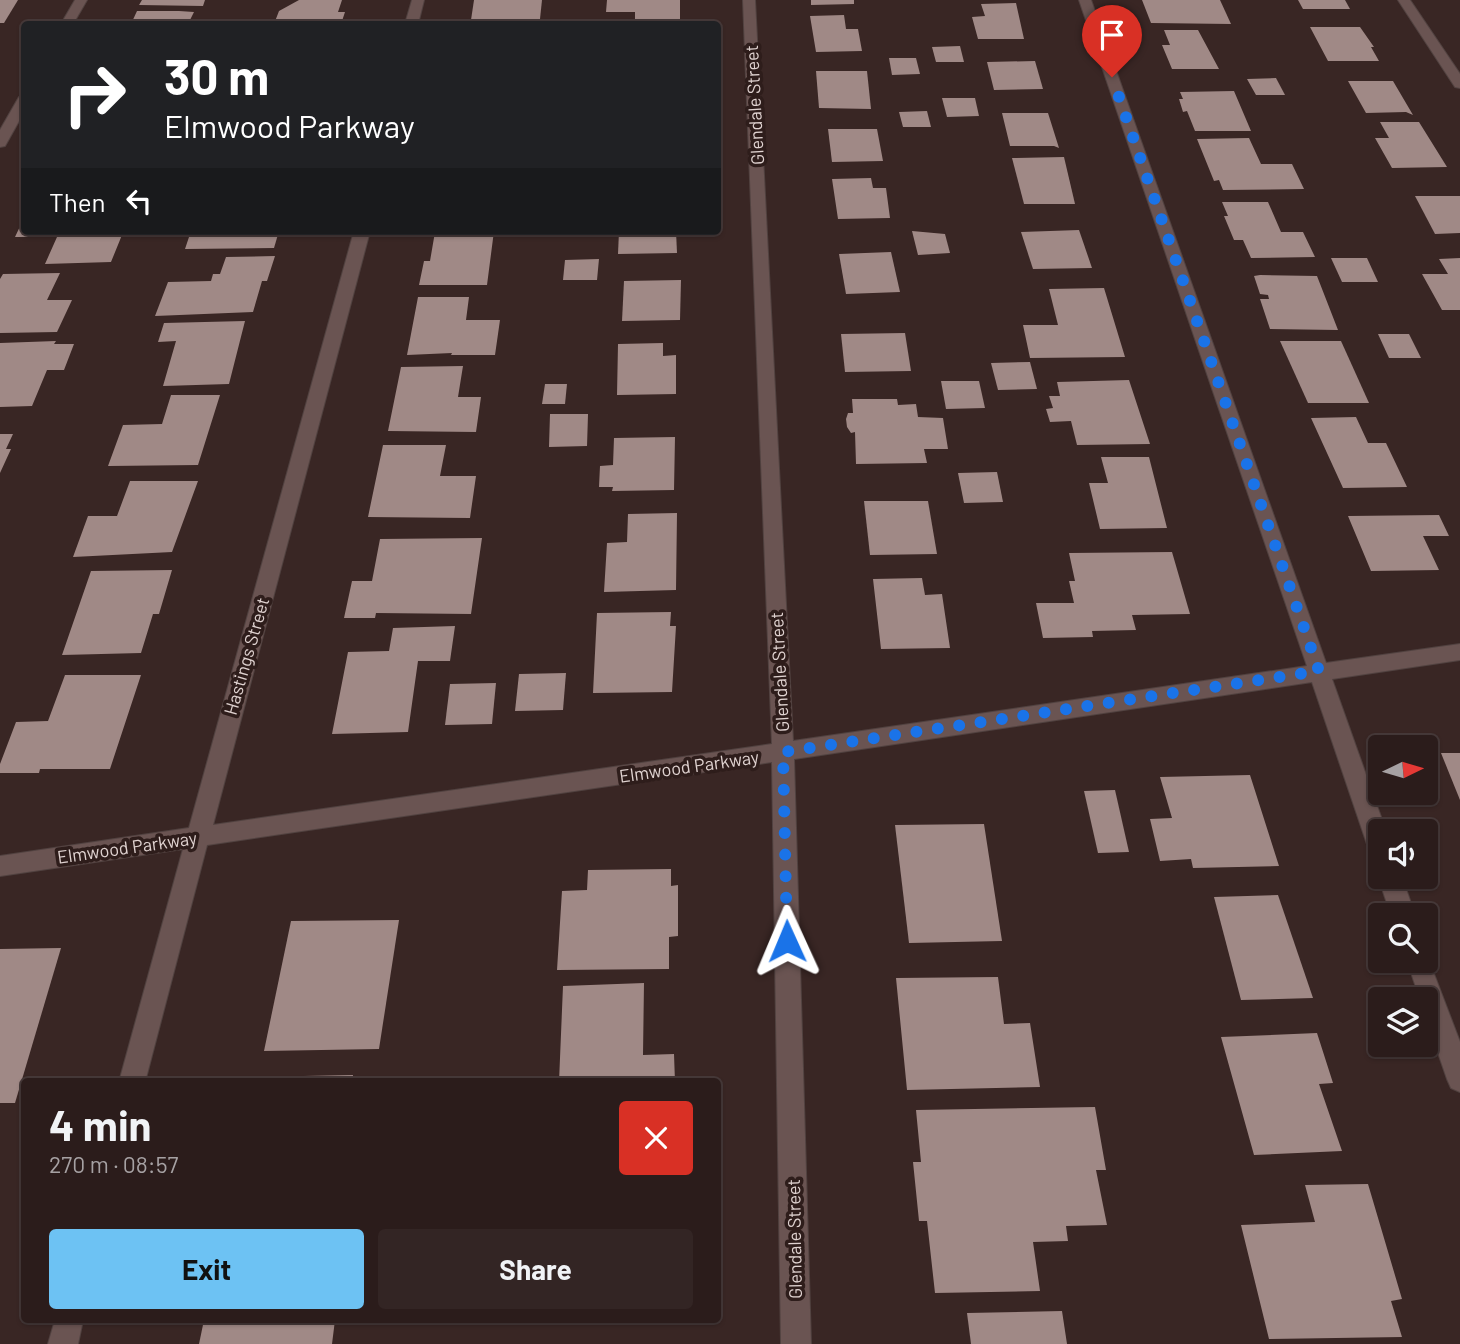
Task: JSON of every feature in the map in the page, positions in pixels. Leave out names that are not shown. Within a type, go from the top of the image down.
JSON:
[{"type":"street","points":[[69,21],[81,0]]},
{"type":"street","points":[[413,21],[418,0]]},
{"type":"street","name":"Glendale Street","points":[[749,0],[783,752],[796,1344]]},
{"type":"street","points":[[1085,0],[1370,819]]},
{"type":"street","points":[[1404,0],[1460,84]]},
{"type":"street","points":[[0,143],[21,105]]},
{"type":"street","name":"Hastings Street","points":[[133,1078],[196,837],[361,235]]},
{"type":"street","name":"Elmwood Parkway","points":[[0,866],[1460,652]]},
{"type":"street","points":[[1423,973],[1460,1079]]},
{"type":"street","points":[[63,1344],[68,1323]]},
{"type":"building","points":[[0,0],[18,0],[4,23],[0,23]]},
{"type":"building","points":[[142,0],[205,0],[203,6],[139,5]]},
{"type":"building","points":[[299,0],[342,0],[338,12],[345,12],[342,21],[275,21],[279,11]]},
{"type":"building","points":[[474,0],[542,0],[540,19],[471,20]]},
{"type":"building","points":[[607,0],[680,0],[680,21],[635,21],[635,12],[606,12]]},
{"type":"building","points":[[811,0],[854,0],[854,4],[811,5]]},
{"type":"building","points":[[1142,0],[1220,0],[1231,24],[1151,23]]},
{"type":"building","points":[[1298,0],[1345,0],[1350,9],[1303,9]]},
{"type":"building","points":[[1016,3],[1024,39],[978,39],[972,17],[985,16],[981,4]]},
{"type":"building","points":[[137,11],[194,12],[190,21],[132,21]]},
{"type":"building","points":[[844,15],[846,29],[858,29],[862,51],[816,52],[810,16]]},
{"type":"building","points":[[1310,27],[1360,27],[1374,47],[1371,47],[1379,61],[1328,61]]},
{"type":"building","points":[[1164,30],[1198,30],[1219,69],[1172,69],[1162,45],[1170,45]]},
{"type":"building","points":[[960,46],[964,62],[936,62],[932,47]]},
{"type":"building","points":[[889,58],[916,58],[920,74],[892,75]]},
{"type":"building","points":[[1035,61],[1043,89],[994,90],[987,62]]},
{"type":"building","points":[[816,71],[867,71],[871,109],[819,108]]},
{"type":"building","points":[[1276,78],[1285,95],[1256,95],[1247,79]]},
{"type":"building","points":[[1348,81],[1393,81],[1413,115],[1406,112],[1366,113]]},
{"type":"building","points":[[1234,91],[1251,131],[1195,131],[1187,111],[1183,112],[1180,92]]},
{"type":"building","points":[[942,98],[975,98],[979,116],[947,117]]},
{"type":"building","points":[[927,111],[931,127],[903,127],[899,112]]},
{"type":"building","points":[[1002,113],[1048,113],[1059,148],[1010,146]]},
{"type":"building","points":[[1380,122],[1419,122],[1447,167],[1392,168],[1375,138],[1389,138]]},
{"type":"building","points":[[828,129],[877,129],[883,161],[832,162]]},
{"type":"building","points":[[1249,138],[1261,164],[1292,164],[1304,189],[1223,190],[1219,180],[1214,181],[1197,139]]},
{"type":"building","points":[[1064,157],[1075,204],[1024,204],[1012,158]]},
{"type":"building","points":[[871,178],[873,188],[886,188],[890,218],[838,219],[832,179]]},
{"type":"building","points":[[1415,196],[1460,196],[1460,233],[1435,234]]},
{"type":"building","points":[[1222,202],[1268,202],[1281,232],[1303,232],[1315,257],[1251,258],[1243,240],[1234,240],[1224,216],[1228,216]]},
{"type":"building","points":[[21,224],[21,235],[122,235],[111,262],[45,264],[57,237],[15,237]]},
{"type":"building","points":[[1079,230],[1092,268],[1033,269],[1021,232]]},
{"type":"building","points":[[912,231],[945,234],[950,253],[918,255]]},
{"type":"building","points":[[190,235],[278,235],[274,248],[185,249]]},
{"type":"building","points":[[434,235],[493,235],[487,285],[419,285],[424,261],[430,261]]},
{"type":"building","points":[[619,235],[676,235],[677,253],[618,254]]},
{"type":"building","points":[[891,252],[900,292],[846,294],[839,254]]},
{"type":"building","points":[[275,256],[267,281],[262,281],[253,312],[155,316],[168,282],[211,281],[213,274],[220,274],[226,257]]},
{"type":"building","points":[[1331,258],[1367,258],[1378,282],[1342,282]]},
{"type":"building","points":[[1460,258],[1460,310],[1442,310],[1422,274],[1448,274],[1439,259]]},
{"type":"building","points":[[599,259],[597,280],[563,280],[565,260]]},
{"type":"building","points":[[60,273],[47,300],[72,300],[57,332],[0,333],[0,279],[3,274]]},
{"type":"building","points":[[1254,276],[1317,276],[1338,330],[1270,329],[1260,299],[1269,299],[1268,295],[1260,294]]},
{"type":"building","points":[[681,280],[680,320],[622,321],[624,281]]},
{"type":"building","points":[[1104,288],[1125,357],[1030,358],[1023,325],[1058,325],[1049,289]]},
{"type":"building","points":[[418,297],[469,297],[466,320],[500,320],[495,355],[407,355]]},
{"type":"building","points":[[245,321],[229,384],[163,386],[176,341],[158,342],[164,323]]},
{"type":"building","points":[[905,333],[911,371],[845,372],[841,334]]},
{"type":"building","points":[[1378,334],[1409,334],[1421,358],[1389,358]]},
{"type":"building","points":[[56,341],[54,344],[74,344],[64,370],[47,370],[32,406],[0,407],[0,343]]},
{"type":"building","points":[[1280,341],[1341,341],[1369,403],[1308,403]]},
{"type":"building","points":[[663,343],[663,356],[676,355],[676,394],[617,395],[618,344]]},
{"type":"building","points":[[1030,362],[1037,389],[998,390],[991,363]]},
{"type":"building","points":[[463,366],[458,397],[481,397],[476,432],[388,431],[401,367]]},
{"type":"building","points":[[1129,380],[1150,444],[1077,445],[1071,421],[1050,422],[1046,409],[1053,408],[1049,396],[1060,396],[1057,382]]},
{"type":"building","points":[[941,381],[979,381],[985,408],[946,409]]},
{"type":"building","points":[[545,384],[567,384],[565,404],[542,404]]},
{"type":"building","points":[[171,395],[220,395],[198,465],[108,466],[123,425],[162,424]]},
{"type":"building","points":[[852,399],[897,399],[898,405],[916,404],[918,417],[943,418],[948,449],[924,449],[927,463],[856,464],[855,432],[851,433],[846,419],[848,413],[853,413]]},
{"type":"building","points":[[550,414],[588,414],[587,446],[549,447]]},
{"type":"building","points":[[1356,417],[1368,443],[1386,443],[1407,487],[1343,488],[1311,418]]},
{"type":"building","points":[[0,434],[13,434],[6,449],[11,449],[0,473]]},
{"type":"building","points":[[675,437],[674,490],[612,491],[613,487],[599,487],[600,466],[613,465],[614,438]]},
{"type":"building","points":[[383,445],[446,445],[440,476],[476,476],[470,518],[368,517]]},
{"type":"building","points":[[1101,457],[1149,457],[1167,528],[1100,529],[1089,483],[1108,483]]},
{"type":"building","points":[[997,472],[1003,502],[964,503],[958,473]]},
{"type":"building","points":[[130,481],[198,481],[172,552],[73,557],[88,516],[117,516]]},
{"type":"building","points":[[864,501],[928,501],[937,554],[870,555]]},
{"type":"building","points":[[677,513],[676,590],[604,592],[607,543],[627,542],[628,514]]},
{"type":"building","points":[[1439,515],[1449,536],[1423,536],[1439,570],[1371,571],[1348,516]]},
{"type":"building","points":[[482,538],[471,614],[376,613],[375,618],[344,618],[352,581],[372,581],[380,539]]},
{"type":"building","points":[[1172,552],[1190,614],[1132,615],[1136,630],[1092,631],[1093,637],[1043,638],[1036,603],[1074,603],[1069,581],[1075,581],[1069,553]]},
{"type":"building","points":[[172,570],[159,614],[153,614],[141,653],[62,655],[91,571]]},
{"type":"building","points":[[922,578],[925,595],[942,594],[950,648],[881,649],[873,579]]},
{"type":"building","points":[[671,612],[670,626],[676,626],[672,692],[593,693],[597,613]]},
{"type":"building","points":[[455,626],[450,661],[418,661],[408,732],[332,734],[348,652],[389,651],[393,628]]},
{"type":"building","points":[[566,673],[563,710],[515,711],[519,674]]},
{"type":"building","points":[[65,675],[141,675],[110,769],[40,769],[39,773],[0,773],[0,764],[16,722],[48,721]]},
{"type":"building","points":[[496,683],[492,724],[445,725],[450,684]]},
{"type":"building","points":[[1441,753],[1460,753],[1460,800]]},
{"type":"building","points":[[1250,775],[1279,866],[1193,868],[1191,859],[1160,861],[1150,819],[1172,818],[1160,777]]},
{"type":"building","points":[[1115,790],[1129,852],[1098,853],[1084,791]]},
{"type":"building","points":[[984,824],[1002,941],[909,943],[895,825]]},
{"type":"building","points":[[671,869],[671,886],[678,885],[678,936],[669,937],[669,969],[557,970],[562,891],[587,890],[588,870]]},
{"type":"building","points":[[1278,895],[1313,998],[1241,1000],[1214,897]]},
{"type":"building","points":[[399,920],[379,1049],[264,1051],[291,921]]},
{"type":"building","points":[[61,948],[15,1103],[0,1103],[0,949]]},
{"type":"building","points":[[998,977],[1004,1024],[1030,1023],[1040,1087],[907,1090],[896,978]]},
{"type":"building","points":[[644,983],[643,1055],[674,1054],[675,1078],[559,1078],[563,986]]},
{"type":"building","points":[[1317,1033],[1333,1083],[1319,1084],[1342,1151],[1254,1155],[1221,1037]]},
{"type":"building","points":[[353,1075],[353,1078],[251,1077]]},
{"type":"building","points":[[1095,1107],[1106,1170],[1096,1170],[1107,1225],[1066,1226],[1068,1241],[1033,1242],[1040,1291],[935,1293],[927,1221],[919,1221],[913,1162],[921,1162],[916,1110]]},
{"type":"building","points":[[1368,1184],[1402,1299],[1391,1301],[1402,1337],[1269,1339],[1241,1225],[1315,1222],[1305,1185]]},
{"type":"building","points":[[1062,1311],[1067,1344],[971,1344],[967,1313]]},
{"type":"building","points":[[203,1323],[335,1323],[332,1344],[199,1344]]},
{"type":"building","points":[[532,1323],[664,1323],[532,1325]]},
{"type":"route","points":[[787,941],[783,752],[1319,671],[1112,77]]}]
